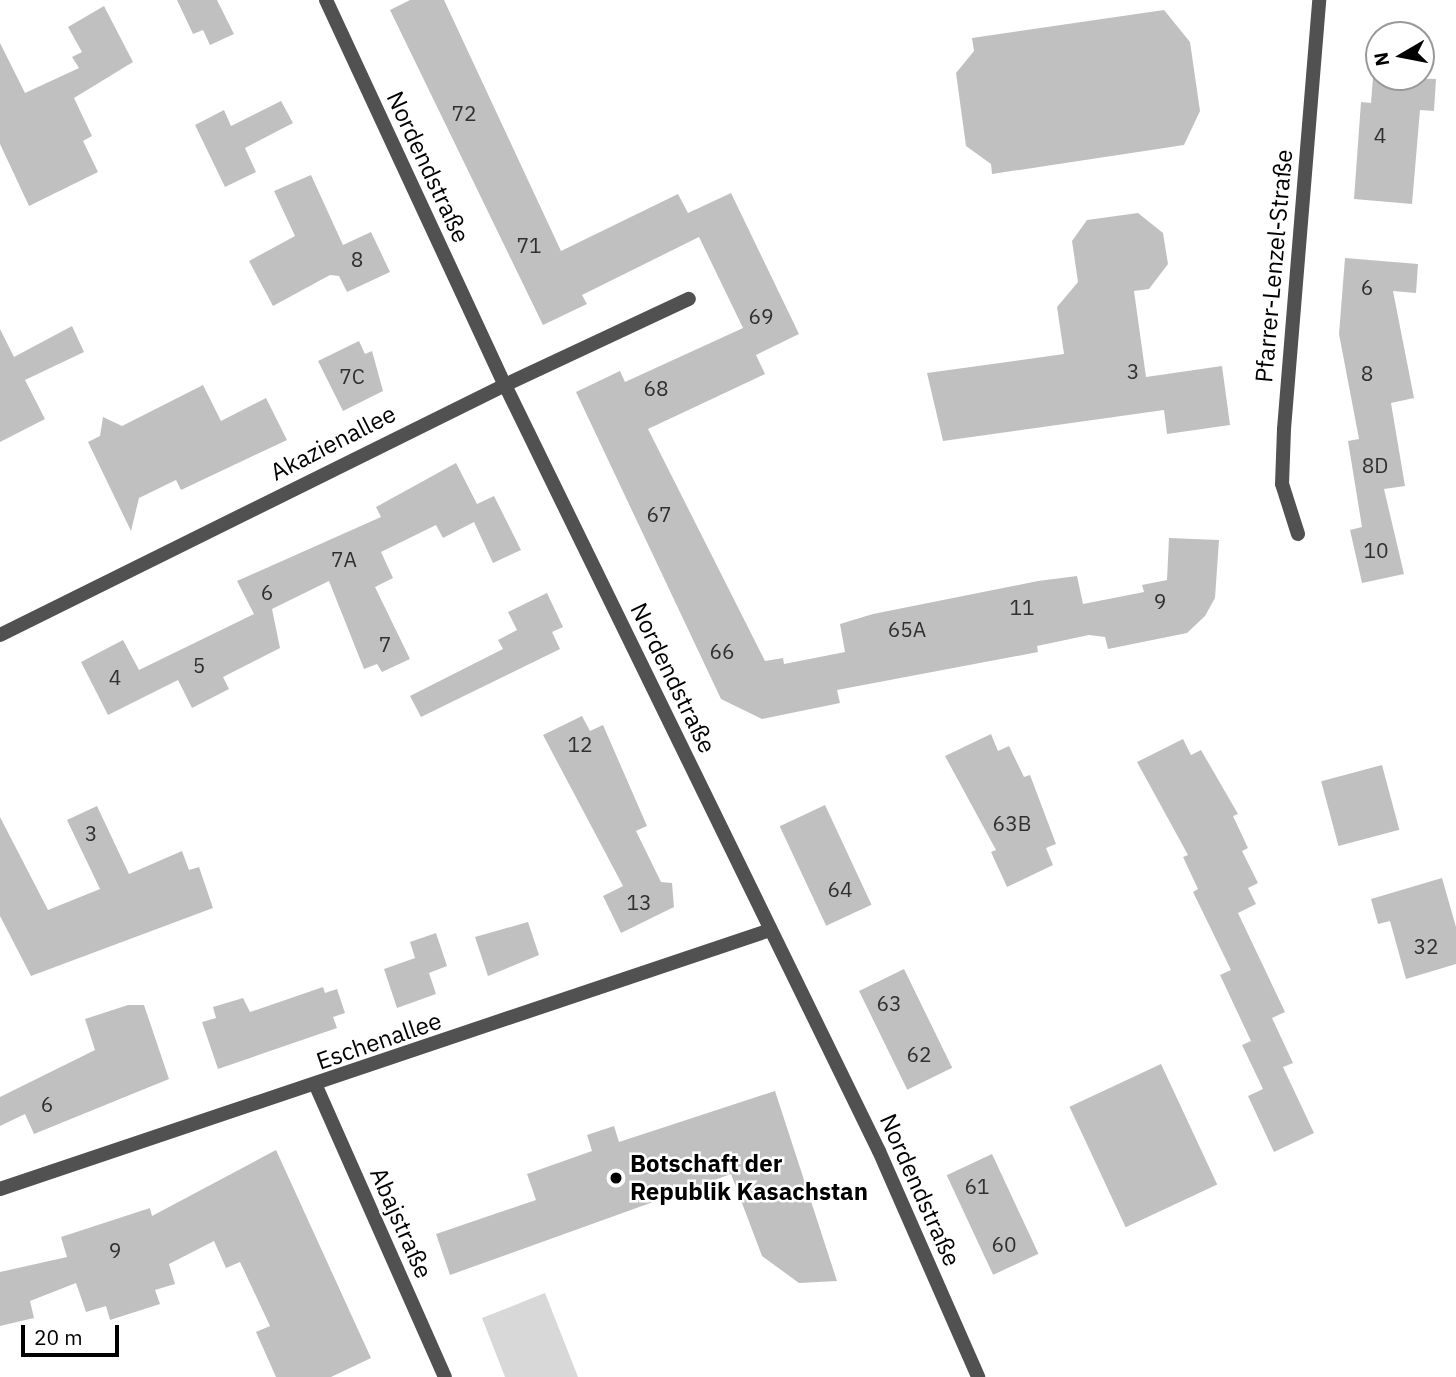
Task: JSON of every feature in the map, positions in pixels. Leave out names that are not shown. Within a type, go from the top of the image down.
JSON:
[{"type":"street","name":"Nordendstraße","points":[[326,0],[505,385],[879,1151],[978,1377]]},
{"type":"street","name":"Pfarrer-Lenzel-Straße","points":[[1298,534],[1282,484],[1284,429],[1319,0]]},
{"type":"street","name":"Akazienallee","points":[[0,635],[505,385],[689,299]]},
{"type":"street","name":"Eschenallee","points":[[0,1189],[316,1087],[770,930]]},
{"type":"street","name":"Abajstraße","points":[[316,1087],[445,1377]]},
{"type":"shaded area","points":[[545,1293],[578,1377],[505,1377],[482,1318]]},
{"type":"building","points":[[177,0],[217,0],[234,34],[210,45],[203,30],[193,34]]},
{"type":"building","points":[[410,0],[444,0],[561,251],[678,194],[688,213],[731,193],[799,334],[756,355],[765,374],[648,429],[765,661],[783,658],[784,664],[845,652],[840,624],[873,614],[1038,581],[1077,576],[1083,604],[1144,592],[1142,585],[1167,580],[1169,538],[1219,540],[1215,598],[1205,616],[1187,633],[1108,649],[1105,637],[1089,635],[1037,646],[1038,652],[837,690],[840,703],[762,719],[721,699],[576,392],[620,371],[625,382],[743,328],[699,237],[582,295],[587,304],[543,325],[390,10]]},
{"type":"building","points":[[104,6],[133,62],[74,98],[92,136],[83,141],[98,172],[29,206],[0,144],[0,43],[25,93],[79,68],[72,57],[82,52],[68,27]]},
{"type":"building","points":[[1164,10],[1190,42],[1200,111],[1184,145],[992,174],[991,164],[966,146],[956,73],[974,51],[972,38]]},
{"type":"building","points":[[1436,79],[1434,111],[1420,110],[1412,204],[1354,199],[1361,102],[1371,103],[1372,91],[1435,91]]},
{"type":"building","points":[[281,101],[293,123],[245,148],[256,172],[225,187],[195,125],[224,110],[231,126]]},
{"type":"building","points":[[311,175],[343,245],[371,232],[390,272],[347,292],[339,276],[330,275],[273,306],[249,261],[295,236],[274,191]]},
{"type":"building","points":[[1138,213],[1163,233],[1168,264],[1149,289],[1134,291],[1146,377],[1222,366],[1230,425],[1167,434],[1164,410],[943,441],[927,373],[1064,354],[1057,307],[1078,282],[1072,241],[1087,220]]},
{"type":"building","points":[[1345,258],[1418,264],[1416,293],[1393,291],[1414,398],[1391,403],[1405,486],[1384,489],[1404,574],[1362,583],[1350,530],[1362,527],[1348,441],[1359,439],[1339,334]]},
{"type":"building","points":[[72,326],[84,352],[25,380],[45,419],[0,442],[0,329],[14,357]]},
{"type":"building","points":[[359,341],[365,354],[372,351],[383,391],[343,411],[318,361]]},
{"type":"building","points":[[203,385],[221,421],[266,398],[287,440],[181,490],[176,480],[139,498],[131,531],[88,442],[100,436],[103,417],[122,426]]},
{"type":"building","points":[[456,463],[477,504],[494,496],[521,550],[493,563],[474,522],[443,538],[436,525],[381,552],[393,578],[375,587],[410,659],[382,672],[377,664],[364,669],[329,581],[272,609],[280,648],[223,677],[229,689],[192,708],[178,680],[108,715],[81,662],[123,640],[139,670],[254,614],[237,581],[381,517],[376,507]]},
{"type":"building","points":[[547,593],[563,627],[552,632],[560,649],[421,717],[410,696],[503,649],[498,640],[517,630],[508,612]]},
{"type":"building","points":[[582,716],[590,731],[603,725],[647,826],[636,831],[661,882],[672,883],[674,907],[621,933],[603,896],[623,886],[543,735]]},
{"type":"building","points":[[991,734],[998,751],[1009,746],[1024,777],[1030,775],[1056,844],[1046,848],[1053,865],[1007,887],[991,852],[996,850],[945,756]]},
{"type":"building","points":[[1183,739],[1191,755],[1201,750],[1238,814],[1233,816],[1248,848],[1242,851],[1258,883],[1248,888],[1256,904],[1238,913],[1285,1012],[1272,1018],[1293,1063],[1283,1067],[1314,1133],[1274,1152],[1248,1096],[1263,1089],[1242,1045],[1251,1041],[1220,975],[1231,970],[1193,892],[1198,889],[1183,857],[1188,855],[1137,762]]},
{"type":"building","points":[[1382,765],[1399,830],[1338,846],[1321,781]]},
{"type":"building","points":[[825,805],[871,905],[826,926],[780,826]]},
{"type":"building","points":[[97,806],[129,874],[182,851],[189,870],[199,867],[213,908],[31,976],[0,916],[0,817],[48,910],[100,889],[67,820]]},
{"type":"building","points":[[1442,878],[1456,927],[1456,964],[1406,979],[1390,921],[1378,924],[1371,899]]},
{"type":"building","points":[[528,922],[539,955],[488,976],[475,937]]},
{"type":"building","points":[[436,933],[447,966],[429,973],[436,994],[397,1008],[384,969],[415,958],[410,942]]},
{"type":"building","points":[[904,969],[952,1068],[907,1090],[859,991]]},
{"type":"building","points":[[323,987],[325,993],[337,989],[345,1013],[333,1017],[337,1028],[218,1069],[202,1022],[216,1018],[213,1007],[243,998],[250,1012]]},
{"type":"building","points":[[128,1005],[144,1005],[169,1079],[34,1134],[25,1114],[0,1126],[0,1097],[95,1050],[85,1019]]},
{"type":"building","points":[[1161,1064],[1217,1185],[1126,1227],[1069,1107]]},
{"type":"building","points":[[775,1091],[837,1281],[799,1283],[762,1256],[731,1174],[450,1275],[436,1234],[536,1200],[527,1174],[592,1151],[587,1135],[614,1126],[619,1142]]},
{"type":"building","points":[[276,1150],[371,1358],[331,1377],[276,1377],[256,1332],[270,1326],[240,1262],[226,1268],[214,1241],[169,1264],[175,1284],[155,1290],[160,1304],[110,1320],[106,1306],[86,1312],[76,1283],[30,1301],[34,1318],[0,1326],[0,1272],[67,1257],[61,1237],[150,1208],[152,1216]]},
{"type":"building","points":[[992,1154],[1038,1254],[993,1275],[947,1175]]},
{"type":"place","name":"Botschaft der Republik Kasachstan","points":[[616,1178]]}]
